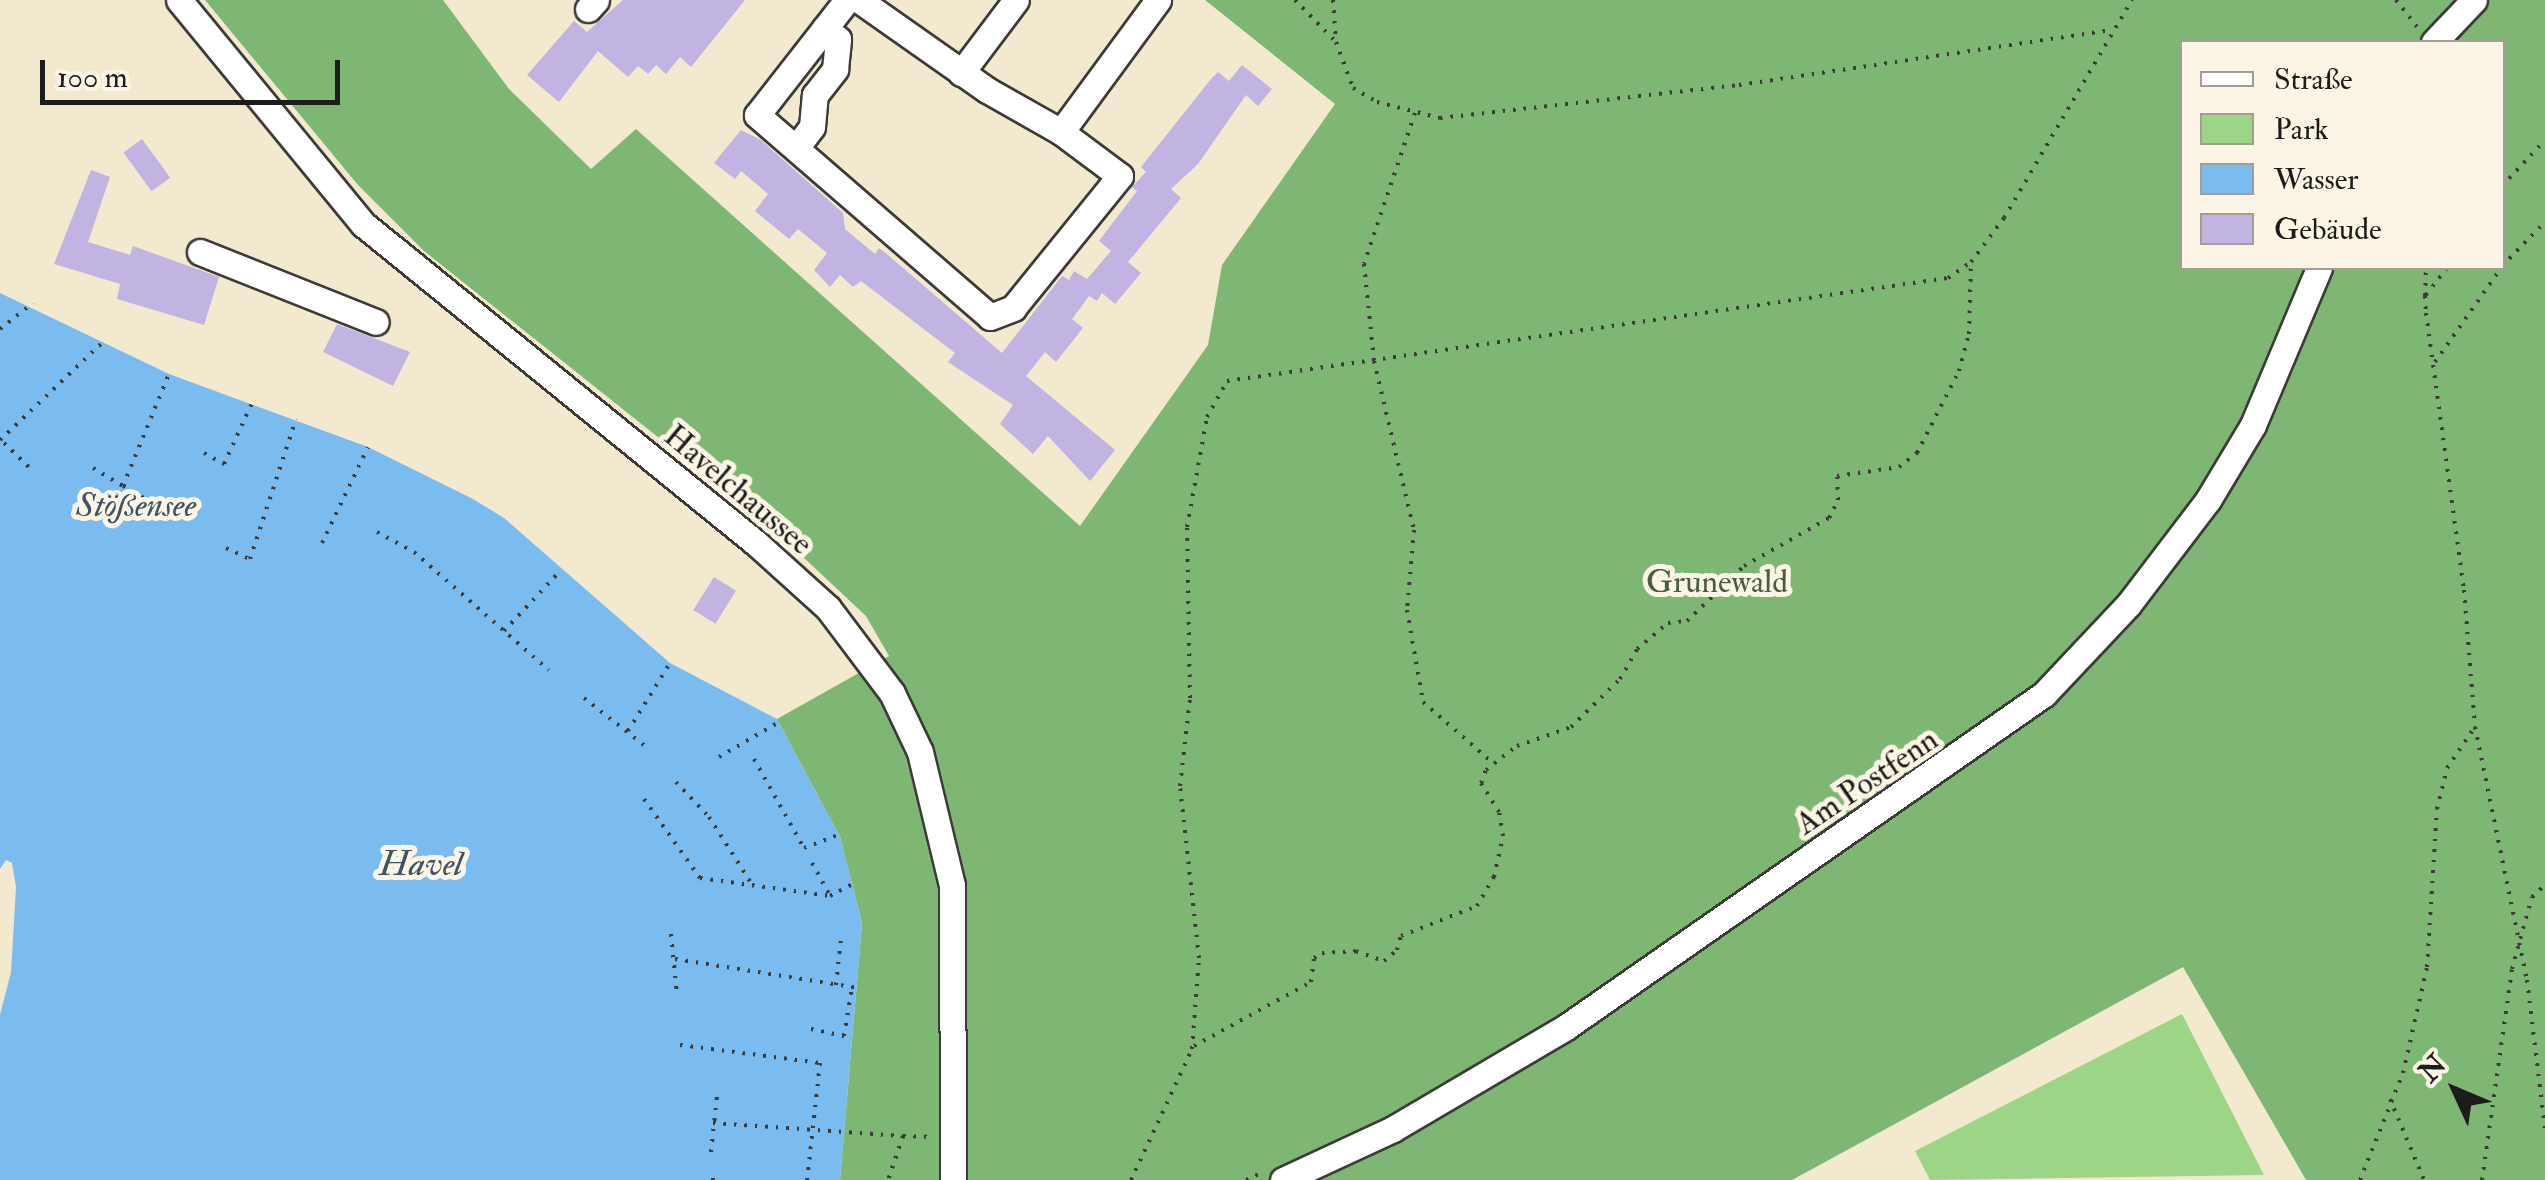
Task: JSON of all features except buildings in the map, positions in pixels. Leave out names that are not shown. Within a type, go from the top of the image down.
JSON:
[{"type":"street","name":"Havelchaussee","points":[[179,0],[363,224],[756,543],[828,608],[892,693],[920,752],[952,885],[953,1180]]},
{"type":"street","points":[[847,0],[757,115],[990,317],[1013,308],[1120,176],[1060,132],[961,73],[859,0]]},
{"type":"street","points":[[961,73],[1016,0]]},
{"type":"street","points":[[1060,132],[1158,0]]},
{"type":"street","points":[[2429,38],[2474,0]]},
{"type":"street","points":[[796,148],[812,126],[814,94],[835,70],[838,40],[825,28]]},
{"type":"street","points":[[200,252],[376,322]]},
{"type":"street","name":"Am Postfenn","points":[[1281,1173],[1393,1129],[1566,1028],[2044,694],[2128,606],[2208,500],[2252,424],[2318,270]]},
{"type":"path","points":[[1295,0],[1336,42]]},
{"type":"path","points":[[1333,0],[1336,42],[1353,88],[1415,113],[1440,118],[1540,110],[2112,30]]},
{"type":"path","points":[[1130,1180],[1192,1049],[1199,958],[1182,841],[1190,698],[1184,609],[1192,476],[1207,417],[1227,381],[1948,278],[1971,262],[2004,218],[2132,0]]},
{"type":"path","points":[[2396,0],[2429,38]]},
{"type":"path","points":[[1415,113],[1364,264],[1374,362],[1414,530],[1406,610],[1423,702],[1493,763]]},
{"type":"path","points":[[2505,183],[2545,140]]},
{"type":"path","points":[[2505,264],[2545,222]]},
{"type":"path","points":[[1192,1049],[1311,982],[1314,958],[1322,953],[1356,951],[1384,961],[1397,950],[1401,936],[1477,906],[1494,878],[1503,836],[1500,812],[1481,783],[1493,763],[1517,746],[1571,727],[1620,679],[1636,649],[1668,623],[1686,620],[1744,566],[1829,518],[1838,500],[1836,476],[1884,471],[1910,460],[1959,372],[1969,334],[1971,262]]},
{"type":"path","points":[[2426,270],[2425,296],[2475,728],[2520,956],[2545,1128]]},
{"type":"path","points":[[2425,296],[2444,270]]},
{"type":"path","points":[[2434,363],[2500,270]]},
{"type":"path","points":[[0,329],[32,304]]},
{"type":"path","points":[[30,468],[2,441],[104,341]]},
{"type":"path","points":[[123,486],[169,374]]},
{"type":"path","points":[[204,452],[224,464],[252,403]]},
{"type":"path","points":[[226,548],[250,558],[296,419]]},
{"type":"path","points":[[322,542],[368,447]]},
{"type":"path","points":[[93,468],[156,506]]},
{"type":"path","points":[[377,532],[414,552],[550,670]]},
{"type":"path","points":[[504,630],[561,570]]},
{"type":"path","points":[[627,733],[670,663]]},
{"type":"path","points":[[584,698],[648,749]]},
{"type":"path","points":[[719,757],[779,722]]},
{"type":"path","points":[[2360,1180],[2403,1072],[2427,967],[2436,809],[2447,768],[2475,728]]},
{"type":"path","points":[[754,759],[804,848],[838,834]]},
{"type":"path","points":[[676,782],[709,816],[752,886]]},
{"type":"path","points":[[644,800],[700,878],[830,896],[854,884]]},
{"type":"path","points":[[812,863],[830,896]]},
{"type":"path","points":[[2482,1180],[2492,1079],[2532,898],[2545,886]]},
{"type":"path","points":[[670,934],[677,995]]},
{"type":"path","points":[[836,984],[840,938]]},
{"type":"path","points":[[674,959],[856,987],[844,1036],[812,1029]]},
{"type":"path","points":[[680,1045],[820,1063],[807,1180]]},
{"type":"path","points":[[710,1152],[716,1096]]},
{"type":"path","points":[[2390,1099],[2424,1180]]},
{"type":"path","points":[[713,1124],[812,1133],[954,1138]]},
{"type":"path","points":[[888,1180],[902,1136]]},
{"type":"path","points":[[1246,1180],[1281,1173]]},
{"type":"green space","name":"Grunewald","points":[[205,0],[443,0],[509,89],[591,169],[636,129],[1080,526],[1208,345],[1222,265],[1335,104],[1205,0],[2545,0],[2545,1180],[2306,1180],[2183,967],[1792,1180],[840,1180],[862,923],[840,837],[777,719],[889,656],[866,616],[771,527],[424,251],[358,185]]},
{"type":"green space","points":[[2182,1014],[2264,1175],[1930,1180],[1915,1151]]},
{"type":"water","name":"Havel","points":[[0,293],[169,374],[368,447],[473,499],[504,518],[670,663],[777,719],[840,837],[862,923],[840,1180],[0,1180],[0,1015],[11,972],[16,887],[12,863],[6,860],[0,869]]},
{"type":"water label","name":"Stößensee","points":[[136,505]]}]
